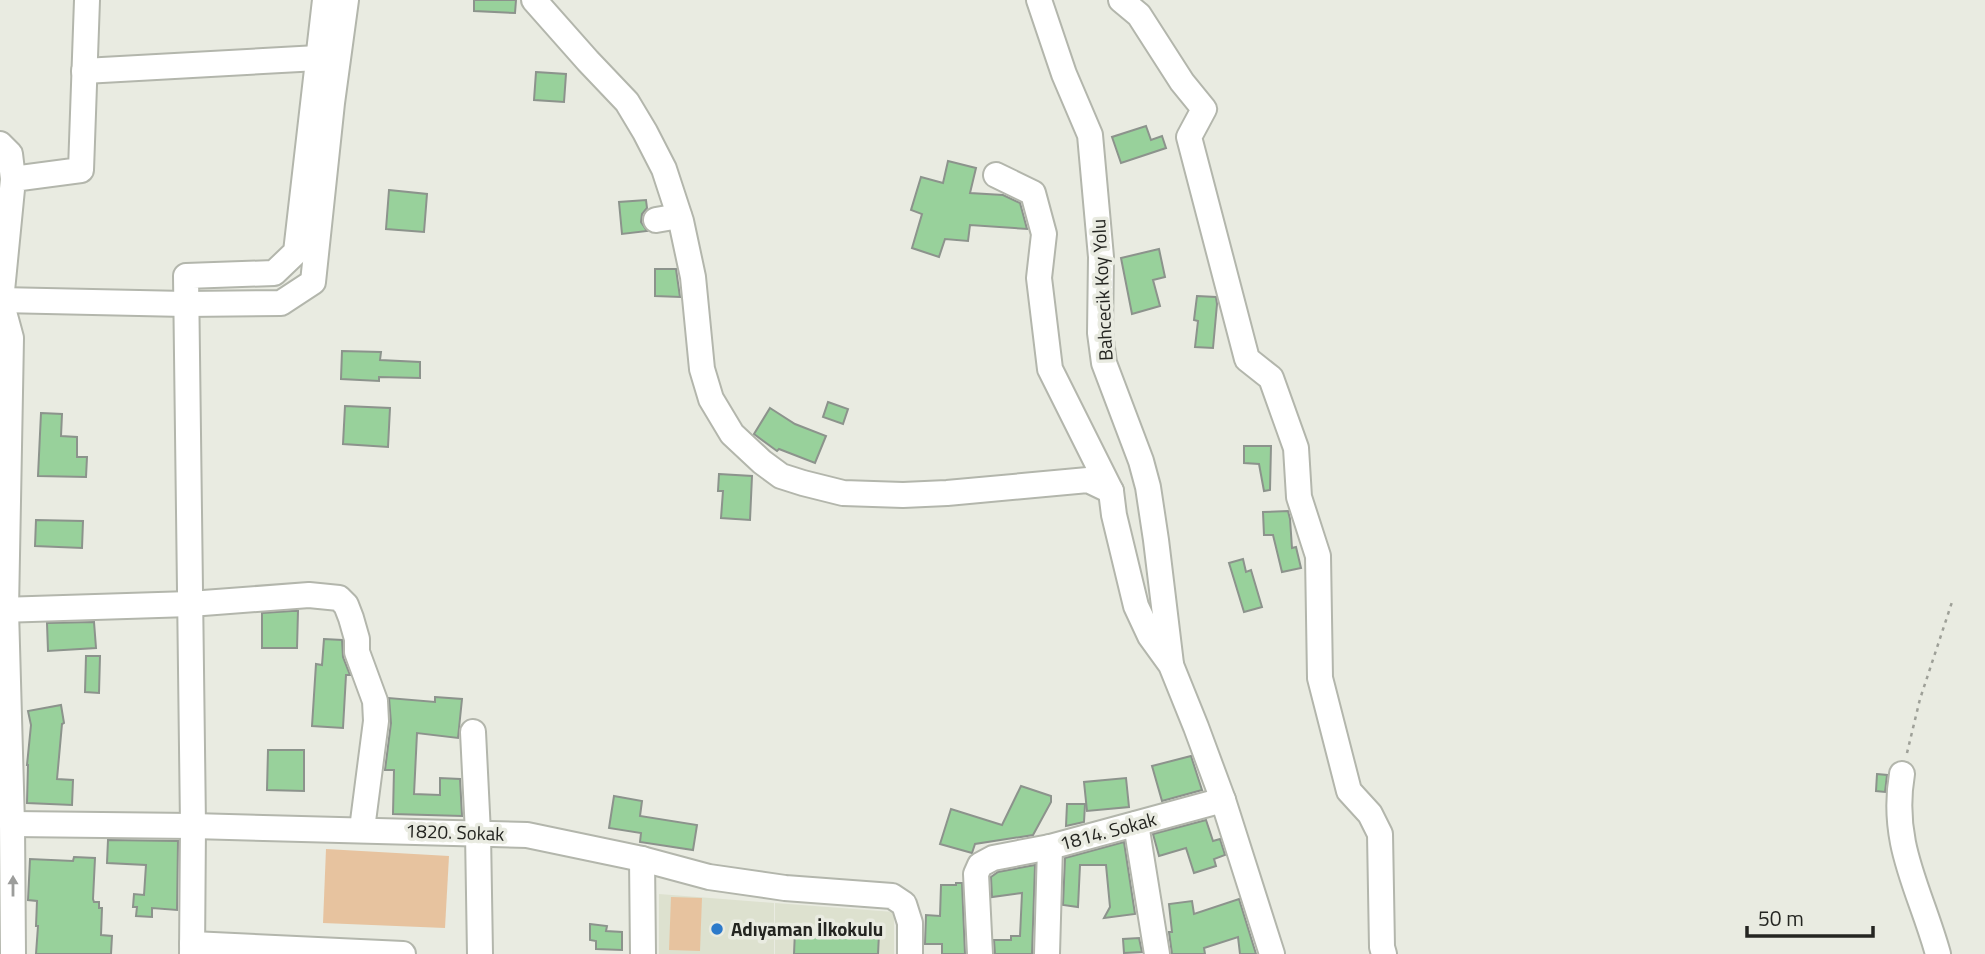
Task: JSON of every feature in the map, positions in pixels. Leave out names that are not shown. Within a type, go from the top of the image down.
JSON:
[{"type":"street","points":[[13,179],[81,170],[87,0]]},
{"type":"street","points":[[325,0],[296,252],[274,274],[186,276],[192,949],[402,954]]},
{"type":"street","points":[[0,304],[281,303],[313,282],[331,103],[346,0]]},
{"type":"street","points":[[534,0],[627,102],[664,169],[667,218],[693,277],[702,369],[710,399],[758,468],[844,493],[947,494],[1088,480],[1111,491]]},
{"type":"street","name":"Bahcecik Koy Yolu","points":[[1039,0],[1064,74],[1090,135],[1101,257],[1100,333],[1104,363],[1148,487],[1171,665]]},
{"type":"street","points":[[1121,0],[1139,15],[1182,82],[1204,109],[1189,137],[1247,359],[1271,378],[1296,448],[1299,497],[1318,556],[1320,678],[1349,791],[1370,814],[1380,834],[1384,954]]},
{"type":"street","points":[[84,71],[318,58]]},
{"type":"street","points":[[0,144],[10,155],[13,179],[0,304],[11,338],[3,610],[12,824],[13,954]]},
{"type":"street","points":[[996,175],[1033,193],[1044,234],[1039,278],[1050,369],[1111,491],[1114,515],[1136,606],[1150,636],[1171,665],[1223,800],[1272,954]]},
{"type":"street","points":[[3,610],[190,604],[309,596],[340,598],[346,605],[357,652],[375,701],[376,721],[362,829]]},
{"type":"street","points":[[473,732],[480,954]]},
{"type":"street","points":[[1902,774],[1898,797],[1899,831],[1938,954]]},
{"type":"street","name":"1814. Sokak","points":[[980,954],[976,874],[981,864],[993,858],[1050,846],[1223,800]]},
{"type":"street","name":"1820. Sokak","points":[[12,824],[362,829],[527,835],[642,859],[709,877],[785,888],[892,895],[904,904],[910,923],[910,954]]},
{"type":"street","points":[[1136,824],[1157,954]]},
{"type":"street","points":[[1047,954],[1050,846]]},
{"type":"street","points":[[642,859],[643,954]]},
{"type":"path","points":[[1902,774],[1920,699],[1954,599]]},
{"type":"shaded area","points":[[326,849],[449,856],[445,928],[323,923]]},
{"type":"shaded area","name":"Adıyaman İlkokulu","points":[[659,894],[774,903],[774,954],[659,954]]},
{"type":"shaded area","points":[[671,897],[702,898],[700,951],[669,950]]},
{"type":"shaded area","points":[[775,903],[894,912],[894,954],[775,954]]},
{"type":"building","points":[[474,0],[516,0],[515,13],[474,11]]},
{"type":"building","points":[[536,72],[566,74],[564,102],[534,100]]},
{"type":"building","points":[[1146,126],[1151,140],[1162,136],[1166,148],[1121,163],[1112,137]]},
{"type":"building","points":[[948,161],[976,168],[970,193],[1003,195],[1020,203],[1027,229],[970,225],[968,241],[945,239],[939,257],[912,248],[922,214],[911,210],[921,177],[943,183]]},
{"type":"building","points":[[389,190],[427,194],[424,232],[386,229]]},
{"type":"building","points":[[646,200],[647,208],[642,214],[641,222],[647,231],[622,234],[619,202]]},
{"type":"building","points":[[1159,249],[1165,277],[1153,280],[1160,306],[1132,314],[1121,258]]},
{"type":"building","points":[[655,269],[676,269],[680,297],[655,296]]},
{"type":"building","points":[[1197,296],[1216,297],[1213,348],[1195,347]]},
{"type":"building","points":[[342,351],[381,352],[380,360],[420,362],[420,378],[379,377],[379,381],[341,379]]},
{"type":"building","points":[[828,402],[848,409],[843,424],[823,417]]},
{"type":"building","points":[[345,406],[390,408],[388,447],[343,444]]},
{"type":"building","points":[[770,408],[795,424],[826,436],[815,463],[779,449],[777,451],[754,434]]},
{"type":"building","points":[[41,413],[62,414],[61,436],[77,437],[77,457],[87,457],[86,477],[38,476]]},
{"type":"building","points":[[1244,446],[1271,446],[1270,490],[1264,491],[1259,464],[1244,463]]},
{"type":"building","points":[[719,474],[752,476],[750,520],[721,518],[723,491],[718,491]]},
{"type":"building","points":[[1288,511],[1292,548],[1296,547],[1301,568],[1282,572],[1273,535],[1264,535],[1263,512]]},
{"type":"building","points":[[36,520],[83,521],[82,548],[35,546]]},
{"type":"building","points":[[1243,559],[1246,572],[1251,570],[1262,607],[1244,612],[1229,563]]},
{"type":"building","points":[[298,611],[297,648],[262,648],[262,613]]},
{"type":"building","points":[[94,622],[96,648],[48,651],[47,623]]},
{"type":"building","points":[[324,639],[342,640],[343,657],[350,675],[346,675],[343,728],[312,726],[316,664],[322,665]]},
{"type":"building","points":[[86,656],[100,656],[99,693],[85,692]]},
{"type":"building","points":[[435,697],[462,699],[458,738],[417,733],[414,794],[440,795],[440,778],[460,779],[462,816],[393,814],[394,770],[385,770],[391,723],[389,698],[435,702]]},
{"type":"building","points":[[61,705],[64,723],[57,779],[73,780],[72,805],[27,803],[31,725],[28,711]]},
{"type":"building","points":[[268,750],[304,750],[304,791],[267,790]]},
{"type":"building","points":[[1191,756],[1202,790],[1162,801],[1152,766]]},
{"type":"building","points":[[1877,774],[1887,775],[1885,792],[1876,791]]},
{"type":"building","points":[[1126,778],[1129,807],[1087,811],[1084,782]]},
{"type":"building","points":[[1021,786],[1051,796],[1051,802],[1033,835],[975,844],[972,853],[940,844],[951,809],[1002,825]]},
{"type":"building","points":[[614,796],[642,801],[640,816],[697,825],[693,850],[640,842],[641,833],[609,828]]},
{"type":"building","points":[[1067,804],[1085,804],[1084,822],[1066,826]]},
{"type":"building","points":[[1206,820],[1213,841],[1220,839],[1225,855],[1214,859],[1216,866],[1194,873],[1186,848],[1159,856],[1153,834]]},
{"type":"building","points":[[108,840],[178,841],[177,910],[152,908],[152,917],[136,916],[137,907],[133,907],[134,894],[144,895],[146,865],[107,863]]},
{"type":"building","points":[[1124,842],[1135,914],[1104,918],[1110,907],[1106,865],[1080,865],[1078,907],[1063,905],[1065,858]]},
{"type":"building","points":[[74,857],[95,858],[93,899],[94,902],[99,902],[99,908],[102,908],[101,935],[112,936],[111,954],[36,954],[37,901],[28,900],[30,859],[73,861]]},
{"type":"building","points":[[1035,865],[1032,954],[995,954],[994,940],[1011,940],[1011,936],[1020,936],[1022,893],[992,897],[991,877],[998,872]]},
{"type":"building","points":[[962,883],[965,954],[942,954],[942,944],[925,944],[926,915],[940,916],[941,885]]},
{"type":"building","points":[[1239,899],[1256,954],[1240,954],[1238,937],[1204,948],[1205,954],[1172,954],[1169,904],[1192,901],[1194,914]]},
{"type":"building","points":[[590,924],[607,926],[606,931],[622,932],[622,950],[596,949],[596,941],[590,940]]},
{"type":"building","points":[[795,931],[879,934],[878,954],[794,954]]},
{"type":"building","points":[[1139,938],[1142,952],[1124,953],[1123,939]]},
{"type":"place","name":"Adıyaman İlkokulu","points":[[717,929]]}]
